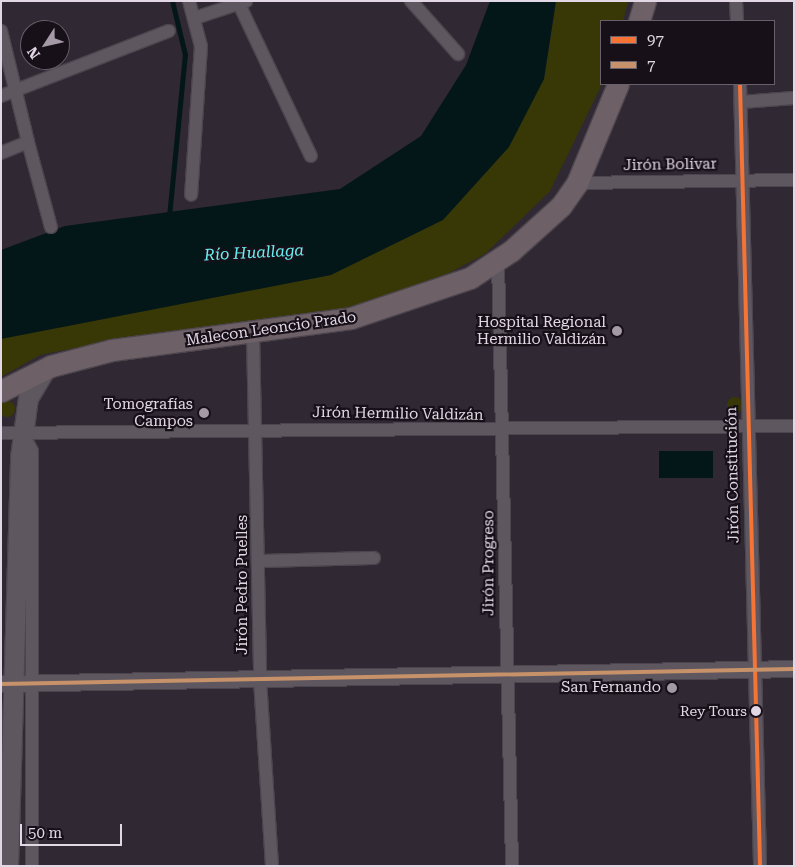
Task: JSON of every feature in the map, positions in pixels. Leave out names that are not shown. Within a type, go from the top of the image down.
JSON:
[{"type":"main road","points":[[639,20],[645,1]]},
{"type":"main road","name":"Malecon Leoncio Prado","points":[[1,391],[46,368],[112,350],[253,334],[377,312],[470,278],[498,261],[541,226],[578,183],[618,85]]},
{"type":"main road","points":[[8,866],[6,684],[23,434],[28,398],[46,368]]},
{"type":"street","points":[[189,1],[201,46],[191,195]]},
{"type":"street","points":[[411,1],[458,54]]},
{"type":"street","points":[[736,1],[737,20]]},
{"type":"street","points":[[195,18],[242,2],[311,156]]},
{"type":"street","points":[[1,31],[51,227]]},
{"type":"street","points":[[1,96],[17,93],[169,31]]},
{"type":"street","name":"Jirón Constitución","points":[[740,85],[753,670],[760,866]]},
{"type":"street","points":[[741,102],[794,98]]},
{"type":"street","points":[[1,153],[28,142]]},
{"type":"street","name":"Jirón Bolívar","points":[[578,183],[794,180]]},
{"type":"street","name":"Jirón Progreso","points":[[498,261],[504,431],[505,674],[512,866]]},
{"type":"street","name":"Jirón Pedro Puelles","points":[[253,334],[258,428],[260,680],[272,866]]},
{"type":"street","name":"Jirón Hermilio Valdizán","points":[[1,433],[258,428],[504,431],[794,426]]},
{"type":"street","points":[[23,434],[32,451],[32,866]]},
{"type":"street","points":[[259,561],[374,558]]},
{"type":"street","points":[[6,684],[794,669]]},
{"type":"shaded area","points":[[556,1],[628,1],[623,20],[600,20],[600,85],[602,85],[550,191],[485,254],[449,273],[354,307],[125,338],[40,355],[1,377],[1,339],[17,334],[331,275],[544,79]]},
{"type":"shaded area","points":[[732,397],[738,397],[743,402],[741,411],[732,413],[727,408],[727,402]]},
{"type":"shaded area","points":[[7,401],[15,409],[7,417],[-1,409]]},
{"type":"water","name":"Río Huallaga","points":[[490,1],[556,1],[544,79],[509,147],[443,220],[331,275],[1,339],[1,250],[65,226],[340,189],[421,136],[466,65]]},
{"type":"water","points":[[659,451],[713,451],[713,478],[659,478]]},
{"type":"waterway","points":[[169,217],[185,55],[172,1]]},
{"type":"transit line","name":"97","points":[[740,85],[760,866]]},
{"type":"transit line","name":"7","points":[[1,684],[794,669]]},
{"type":"place","name":"Hospital Regional Hermilio Valdizán","points":[[617,331]]},
{"type":"place","name":"Tomografías Campos","points":[[204,413]]},
{"type":"place","name":"San Fernando","points":[[672,688]]},
{"type":"place","name":"Rey Tours","points":[[756,711]]}]
